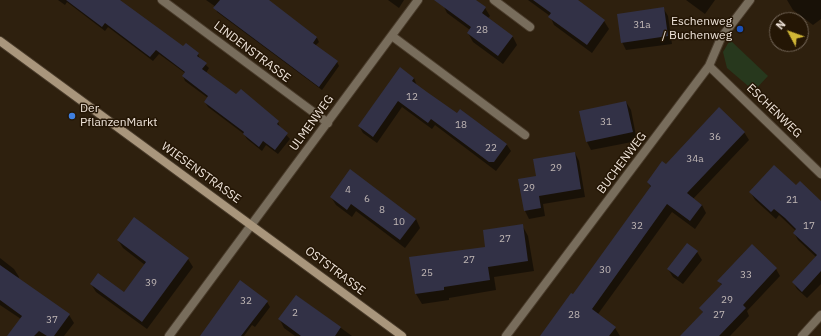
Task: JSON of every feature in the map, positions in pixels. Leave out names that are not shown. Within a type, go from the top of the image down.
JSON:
[{"type":"main road","name":"WIESENSTRASSE","points":[[0,41],[253,225]]},
{"type":"main road","name":"OSTSTRASSE","points":[[253,225],[402,336]]},
{"type":"street","name":"LINDENSTRASSE","points":[[162,0],[328,123]]},
{"type":"street","name":"ULMENWEG","points":[[170,336],[418,0]]},
{"type":"street","points":[[494,0],[530,27]]},
{"type":"street","name":"BUCHENWEG","points":[[506,336],[709,66],[721,38],[750,0]]},
{"type":"street","points":[[392,36],[526,135]]},
{"type":"street","name":"ESCHENWEG","points":[[709,66],[821,174]]},
{"type":"street","points":[[802,336],[821,315]]},
{"type":"green space","points":[[730,40],[768,76],[754,91],[727,68],[723,52]]},
{"type":"building","points":[[66,0],[120,0],[183,46],[186,43],[199,53],[197,56],[207,63],[202,69],[236,94],[241,89],[279,121],[277,124],[288,133],[275,150],[263,141],[259,147],[243,134],[244,132],[204,102],[208,96],[182,76],[185,72],[156,50],[150,57],[105,23],[102,27]]},
{"type":"building","points":[[220,0],[269,0],[317,37],[313,43],[338,61],[319,87],[213,8]]},
{"type":"building","points":[[434,0],[476,0],[486,7],[482,13],[513,36],[498,56],[467,33],[471,27]]},
{"type":"building","points":[[533,0],[578,0],[605,20],[587,45],[548,17],[551,13]]},
{"type":"building","points":[[664,7],[668,36],[621,43],[617,14]]},
{"type":"building","points":[[400,67],[414,78],[412,81],[427,92],[457,113],[460,109],[507,144],[494,162],[489,162],[431,119],[428,123],[398,101],[373,137],[358,126]]},
{"type":"building","points":[[626,101],[633,132],[586,142],[579,111]]},
{"type":"building","points":[[719,107],[745,132],[687,193],[702,205],[690,221],[667,204],[592,309],[616,327],[609,336],[540,336],[571,293],[573,294],[651,186],[647,182],[662,161],[666,164]]},
{"type":"building","points":[[575,152],[581,189],[539,196],[541,208],[524,211],[518,179],[536,176],[533,159]]},
{"type":"building","points":[[774,165],[796,185],[800,181],[821,201],[821,271],[802,292],[792,282],[817,255],[793,233],[796,229],[785,218],[774,209],[771,212],[749,192]]},
{"type":"building","points":[[350,169],[416,219],[400,240],[351,204],[347,210],[330,197]]},
{"type":"building","points":[[134,217],[189,258],[142,322],[90,284],[98,273],[124,292],[146,262],[117,240]]},
{"type":"building","points":[[523,224],[528,261],[488,267],[490,280],[444,287],[444,290],[415,294],[409,257],[485,247],[483,230]]},
{"type":"building","points":[[687,243],[698,251],[678,277],[667,269]]},
{"type":"building","points":[[752,244],[777,268],[743,305],[746,308],[719,336],[680,336],[703,312],[699,308],[722,284],[717,281]]},
{"type":"building","points":[[0,265],[70,314],[54,336],[47,336],[39,331],[34,336],[7,336],[22,316],[0,300]]},
{"type":"building","points":[[240,280],[268,301],[241,336],[200,336]]},
{"type":"building","points":[[296,295],[341,327],[335,336],[301,336],[278,319]]},
{"type":"place","name":"Eschenweg / Buchenweg","points":[[740,29]]},
{"type":"place","name":"Der PflanzenMarkt","points":[[72,116]]}]
